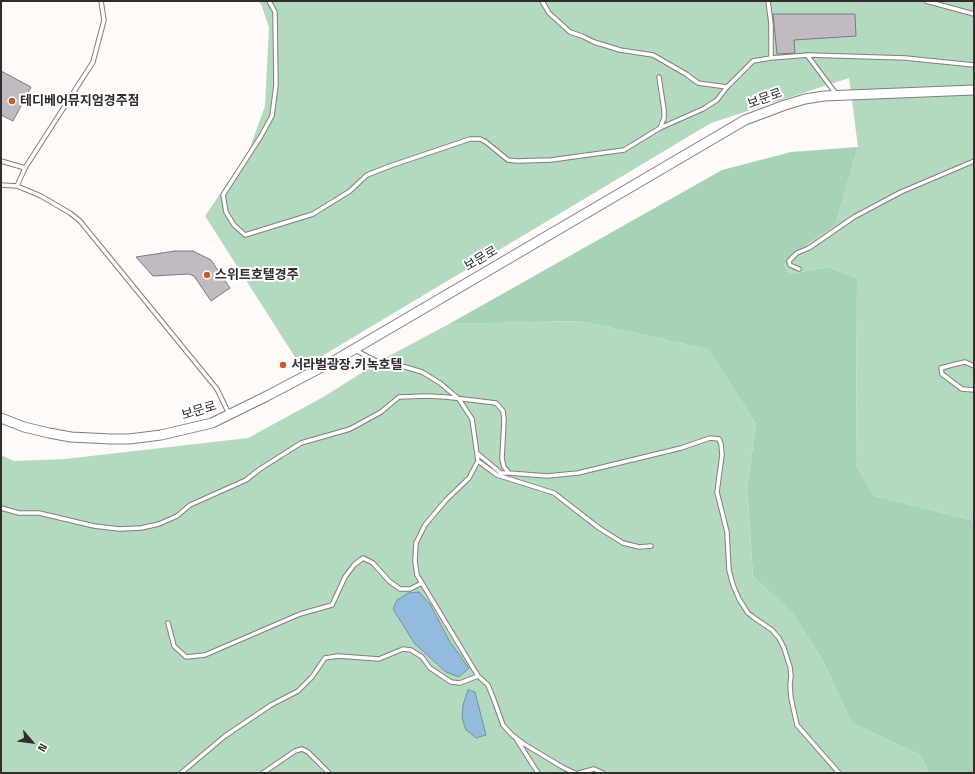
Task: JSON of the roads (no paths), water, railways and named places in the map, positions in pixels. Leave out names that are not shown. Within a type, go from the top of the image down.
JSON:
[{"type":"street","name":"보문로","points":[[1,418],[24,427],[71,437],[129,439],[161,435],[212,423],[267,396],[354,349],[745,120],[766,111],[805,99],[824,96],[974,90]]},
{"type":"lane","points":[[17,186],[25,168],[93,62],[104,20],[101,1]]},
{"type":"lane","points":[[269,1],[275,12],[276,85],[272,116],[223,195],[226,212],[234,225],[245,235],[313,214],[350,191],[367,175],[470,139],[480,139],[508,160],[517,161],[551,160],[624,150],[660,128],[704,109],[716,100],[753,61],[807,55],[905,58],[974,65]]},
{"type":"lane","points":[[542,1],[549,13],[570,32],[594,42],[620,50],[653,55],[698,83],[727,87]]},
{"type":"lane","points":[[768,1],[771,24],[771,58]]},
{"type":"lane","points":[[926,1],[938,3],[974,14]]},
{"type":"lane","points":[[807,55],[838,96]]},
{"type":"lane","points":[[659,77],[664,110],[664,118],[660,128]]},
{"type":"lane","points":[[1,161],[25,168]]},
{"type":"lane","points":[[799,269],[790,265],[789,261],[797,253],[808,248],[854,216],[901,192],[974,161]]},
{"type":"lane","points":[[1,185],[17,186],[50,200],[80,221],[217,389],[229,415]]},
{"type":"lane","points":[[354,349],[382,364],[402,366],[422,372],[440,383],[459,399],[472,419],[478,462],[469,478],[446,500],[425,525],[416,543],[415,561],[417,575],[478,676],[488,685],[502,725],[515,737],[564,768],[575,773]]},
{"type":"lane","points":[[974,366],[965,362],[941,368],[942,374],[962,389],[974,390]]},
{"type":"lane","points":[[1,508],[19,513],[39,513],[94,526],[119,529],[141,528],[159,524],[177,516],[190,504],[246,480],[260,469],[301,443],[350,429],[381,412],[399,397],[446,397],[496,403],[503,411],[502,459],[504,467],[509,473]]},
{"type":"lane","points":[[477,453],[501,473],[547,476],[578,473],[620,464],[681,448],[710,438],[719,439],[722,455],[718,492],[727,532],[729,570],[733,585],[739,599],[748,612],[772,630],[779,638],[790,667],[791,698],[797,725],[839,773]]},
{"type":"lane","points":[[478,462],[497,475],[554,493],[598,528],[623,543],[639,547],[651,546]]},
{"type":"lane","points":[[168,623],[174,646],[186,657],[205,655],[300,614],[332,605],[345,577],[354,565],[363,558],[373,563],[389,581],[400,589],[410,589],[422,583]]},
{"type":"lane","points":[[181,773],[236,728],[271,705],[298,691],[312,677],[326,658],[338,656],[379,659],[403,648],[411,650],[422,657],[430,668],[451,682],[460,683],[478,676]]},
{"type":"lane","points":[[515,737],[538,773]]},
{"type":"lane","points":[[263,773],[295,751],[302,749],[308,752],[329,773]]},
{"type":"lane","points":[[579,773],[594,769],[603,773]]},
{"type":"water","points":[[419,592],[430,604],[450,642],[469,668],[459,677],[446,672],[415,644],[393,609],[397,600],[408,593]]},
{"type":"water","points":[[468,690],[475,692],[486,735],[476,738],[466,730],[462,718],[463,705]]},
{"type":"place","name":"테디베어뮤지엄경주점","points":[[12,101]]},
{"type":"place","name":"스위트호텔경주","points":[[207,275]]},
{"type":"place","name":"서라벌광장.키녹호텔","points":[[283,365]]}]
